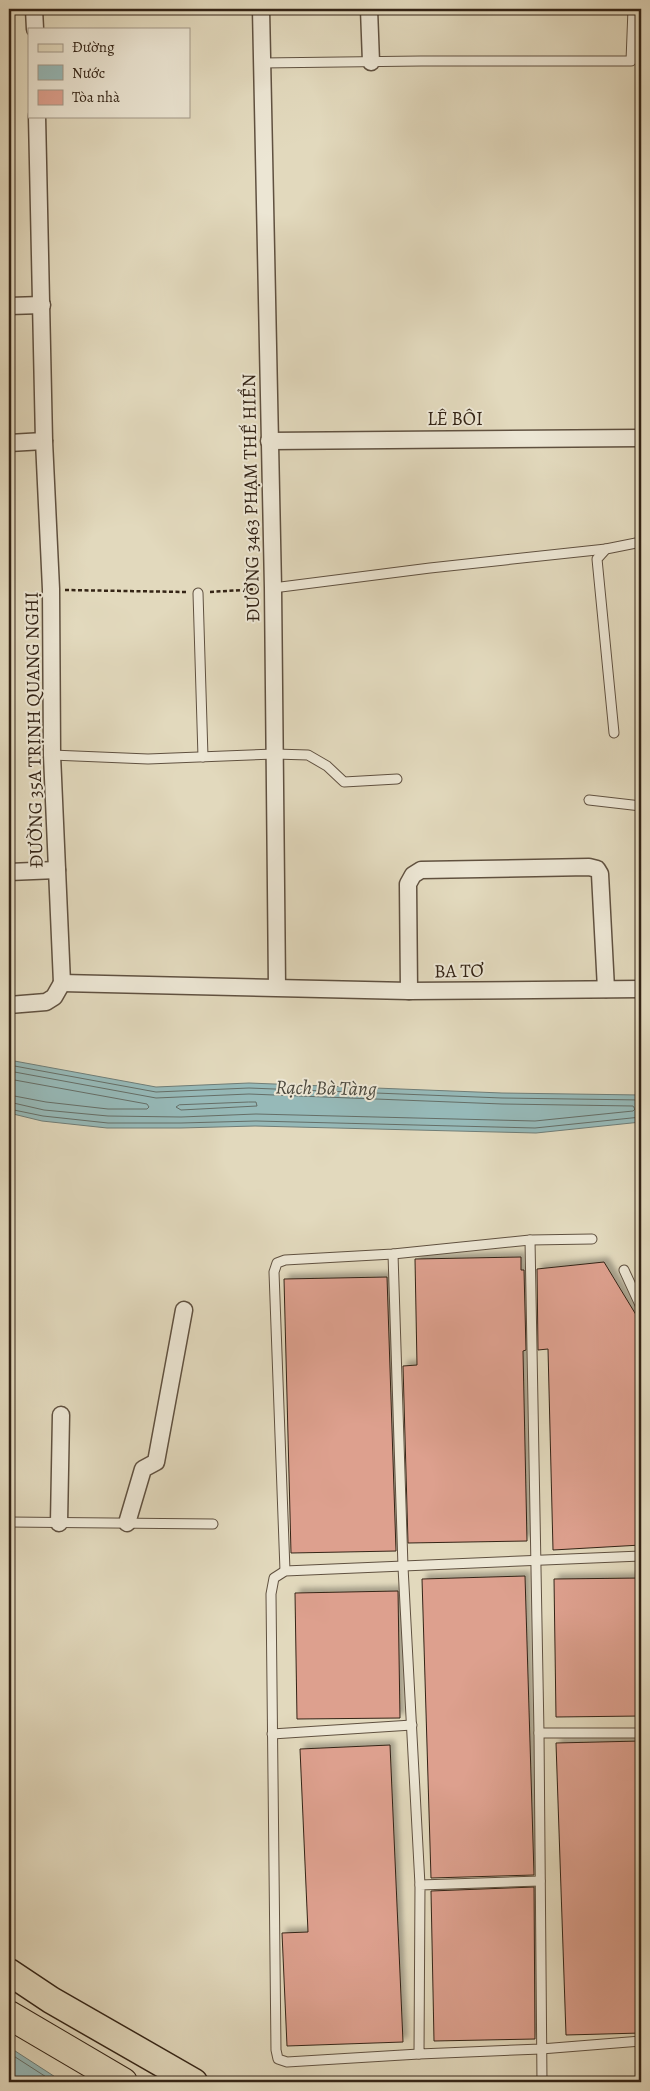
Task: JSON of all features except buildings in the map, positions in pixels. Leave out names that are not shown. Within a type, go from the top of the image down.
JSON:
[{"type":"highway","points":[[9,2015],[123,2082]]},
{"type":"main road","points":[[9,1972],[50,2000],[194,2082]]},
{"type":"street","points":[[34,9],[35,28]]},
{"type":"street","name":"ĐƯỜNG 3463 PHẠM THẾ HIỂN","points":[[261,9],[276,754],[277,987]]},
{"type":"street","points":[[369,9],[371,62]]},
{"type":"street","name":"ĐƯỜNG 35A TRỊNH QUANG NGHỊ","points":[[37,118],[44,441],[51,589],[52,755],[62,983]]},
{"type":"street","points":[[9,306],[42,305]]},
{"type":"street","name":"LÊ BÔI","points":[[269,441],[641,438]]},
{"type":"street","points":[[9,443],[44,441]]},
{"type":"street","points":[[409,992],[408,884],[413,875],[421,870],[589,867],[597,869],[600,874],[606,989]]},
{"type":"street","points":[[9,872],[57,870]]},
{"type":"street","points":[[9,1005],[46,1002],[54,997],[62,983]]},
{"type":"street","name":"BA TƠ","points":[[62,983],[277,987],[409,992],[641,989]]},
{"type":"street","points":[[127,1523],[143,1469],[156,1462],[184,1310]]},
{"type":"street","points":[[59,1522],[61,1415]]},
{"type":"lane","points":[[262,64],[631,61],[634,9]]},
{"type":"lane","points":[[273,588],[430,568],[606,549],[641,542]]},
{"type":"lane","points":[[606,549],[597,559],[614,734]]},
{"type":"lane","points":[[198,593],[203,757]]},
{"type":"lane","points":[[52,755],[148,759],[276,754],[308,755],[327,766],[344,782],[397,779]]},
{"type":"lane","points":[[589,800],[641,806]]},
{"type":"lane","points":[[286,1571],[274,1272],[277,1263],[285,1260],[393,1254],[530,1240],[592,1239]]},
{"type":"lane","points":[[530,1240],[539,1733],[542,2082]]},
{"type":"lane","points":[[393,1254],[403,1567],[420,1885],[419,2054]]},
{"type":"lane","points":[[624,1270],[641,1308]]},
{"type":"lane","points":[[9,1522],[213,1524]]},
{"type":"lane","points":[[641,1556],[286,1571],[274,1578],[271,1594],[276,2050],[278,2059],[287,2062],[542,2049],[641,2041]]},
{"type":"lane","points":[[272,1734],[412,1725]]},
{"type":"lane","points":[[539,1733],[641,1733]]},
{"type":"lane","points":[[420,1885],[540,1881]]},
{"type":"path","points":[[51,589],[198,593],[273,588]]},
{"type":"water","name":"Rạch Bà Tàng","points":[[9,1060],[156,1087],[249,1083],[502,1093],[641,1095],[641,1122],[536,1133],[255,1126],[107,1128],[42,1121],[9,1113]]},
{"type":"water","points":[[9,2047],[63,2082],[9,2082]]}]
